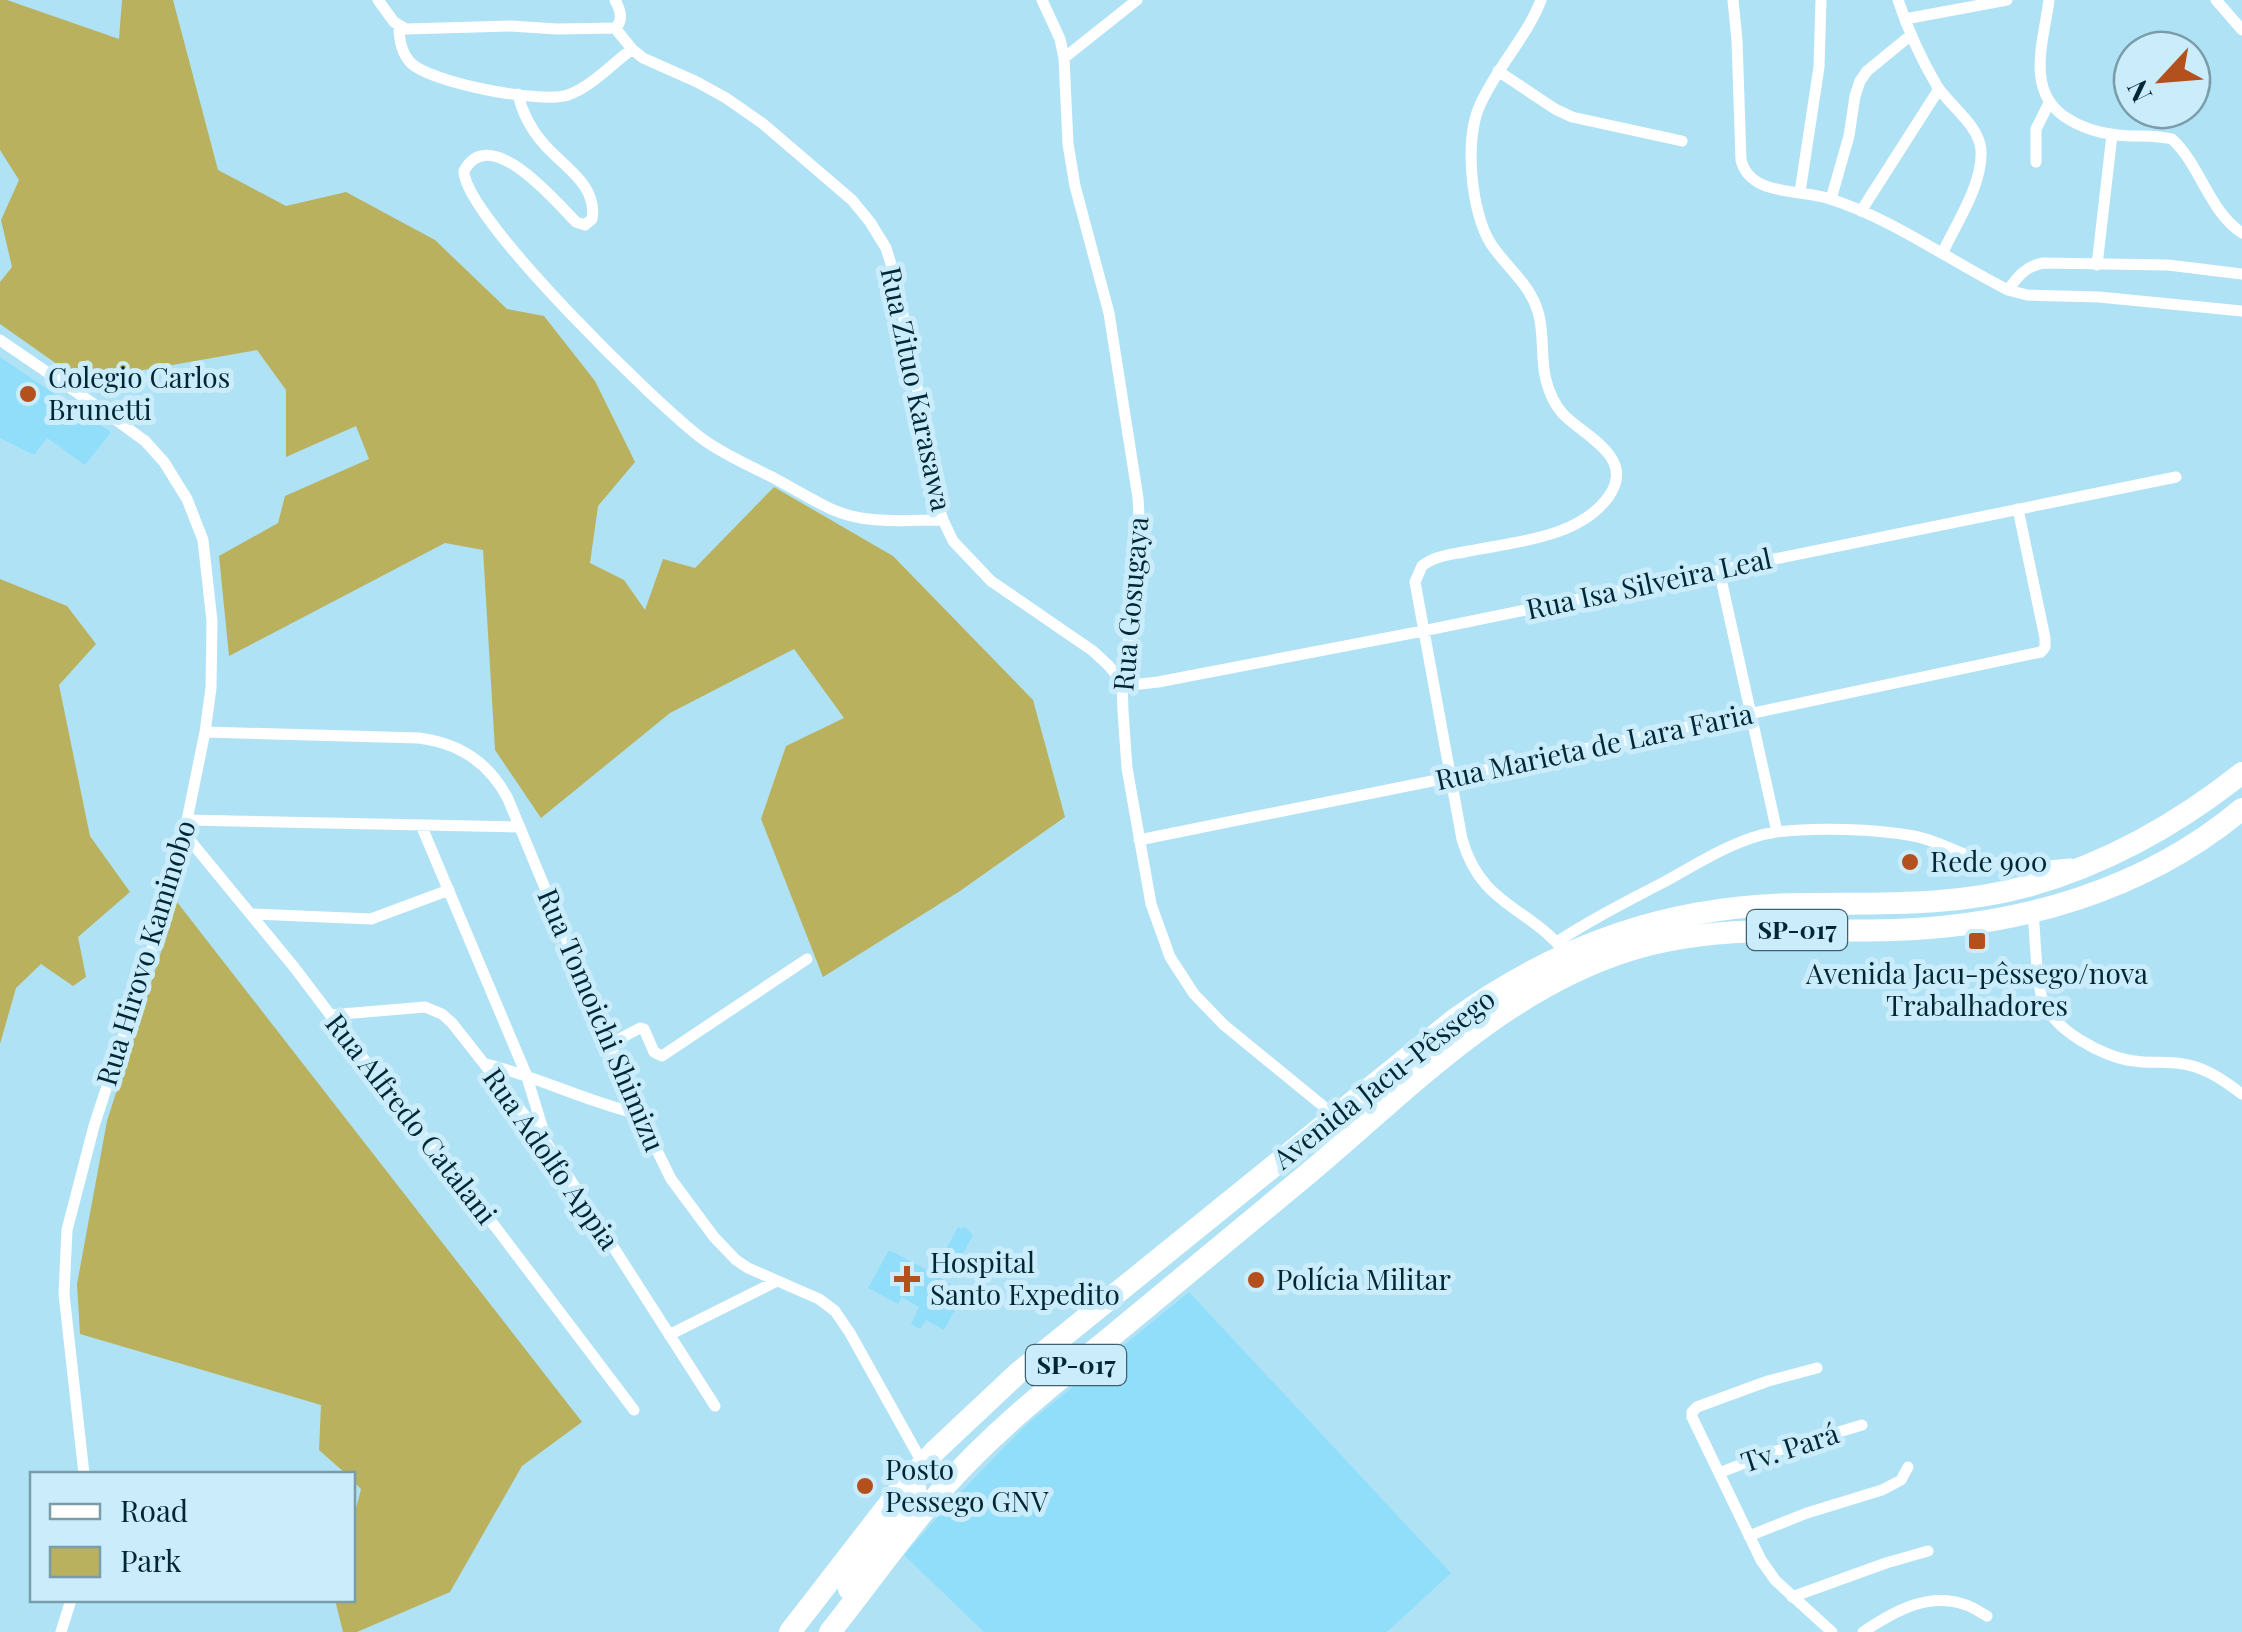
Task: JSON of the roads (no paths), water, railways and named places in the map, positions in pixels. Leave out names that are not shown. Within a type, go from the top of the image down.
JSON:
[{"type":"highway","name":"Avenida Jacu-Pêssego","points":[[790,1632],[903,1486],[980,1408],[1048,1348],[1431,1039],[1562,948],[1686,915],[1744,906],[1948,901],[2026,886],[2102,859],[2169,824],[2242,773]]},
{"type":"highway","name":"Avenida Jacu-Pêssego","points":[[827,1632],[970,1458],[1035,1399],[1496,1016],[1580,970],[1630,950],[1676,939],[1728,932],[1942,928],[2033,914],[2114,886],[2152,868],[2242,809]]},
{"type":"highway","points":[[1377,1114],[1360,1118],[1357,1112],[1416,1061],[1431,1039]]},
{"type":"highway","points":[[1242,1228],[1249,1207],[1327,1140],[1336,1115]]},
{"type":"highway","points":[[970,1458],[955,1458],[953,1446],[1039,1368],[1048,1348]]},
{"type":"highway","points":[[827,1632],[826,1620],[927,1491],[923,1464],[952,1465],[970,1458]]},
{"type":"highway","points":[[849,1590],[856,1570],[916,1496],[914,1488],[903,1486]]},
{"type":"street","points":[[378,0],[399,26],[403,52],[414,67],[460,84],[552,98],[572,94],[632,50]]},
{"type":"street","points":[[399,26],[417,30],[616,27],[620,15],[615,0]]},
{"type":"street","name":"Rua Gosugaya","points":[[1042,0],[1064,58],[1068,144],[1075,186],[1109,313],[1138,498],[1138,560],[1122,682],[1127,768],[1151,904],[1170,957],[1194,994],[1224,1025],[1356,1133]]},
{"type":"street","points":[[1064,58],[1137,0]]},
{"type":"street","points":[[1541,0],[1479,105],[1472,126],[1478,214],[1484,233],[1520,278],[1538,311],[1544,373],[1552,399],[1565,416],[1610,454],[1616,475],[1609,496],[1567,528],[1438,557],[1422,566],[1416,582],[1462,838],[1474,872],[1490,891],[1562,948],[1593,919],[1736,844],[1777,832],[1894,832],[2010,866],[2102,859]]},
{"type":"street","points":[[1733,0],[1740,160],[1745,174],[1759,184],[1831,199],[1861,211],[2008,290],[2027,295],[2099,297],[2242,310]]},
{"type":"street","points":[[1800,192],[1819,67],[1822,0]]},
{"type":"street","points":[[1898,0],[1939,89],[1976,134],[1981,150],[1972,192],[1943,252]]},
{"type":"street","points":[[1905,19],[2008,0]]},
{"type":"street","points":[[2048,0],[2040,57],[2042,87],[2049,104],[2077,124],[2112,135],[2169,138],[2183,150],[2223,217],[2242,233]]},
{"type":"street","points":[[2216,0],[2242,30]]},
{"type":"street","name":"Rua Zituo Karasawa","points":[[616,27],[632,50],[643,58],[712,90],[762,123],[852,200],[870,222],[886,248],[895,276],[936,494],[953,541],[991,581],[1093,651],[1122,682]]},
{"type":"street","points":[[1831,199],[1860,81],[1911,35]]},
{"type":"street","points":[[1498,71],[1572,118],[1682,141]]},
{"type":"street","points":[[1861,211],[1939,89]]},
{"type":"street","points":[[518,94],[533,131],[583,182],[593,204],[592,219],[585,224],[576,222],[533,178],[500,158],[482,156],[468,162],[464,170],[466,184],[516,256],[654,398],[724,453],[832,510],[859,518],[943,520]]},
{"type":"street","points":[[2036,162],[2036,128],[2049,104]]},
{"type":"street","points":[[2097,264],[2112,135]]},
{"type":"street","points":[[2008,290],[2031,265],[2189,266],[2242,274]]},
{"type":"street","name":"Rua Hirovo Kaminobo","points":[[0,340],[145,441],[164,462],[187,499],[203,540],[212,621],[205,732],[185,826],[160,927],[94,1126],[67,1230],[64,1294],[84,1472]]},
{"type":"street","name":"Rua Isa Silveira Leal","points":[[1122,682],[1158,682],[2176,477]]},
{"type":"street","name":"Rua Marieta de Lara Faria","points":[[1139,840],[2037,654],[2046,647],[2018,509]]},
{"type":"street","points":[[1719,570],[1777,832]]},
{"type":"street","name":"Rua Tomoichi Shimizu","points":[[205,732],[439,740],[487,768],[503,790],[520,827],[667,1174],[714,1238],[736,1260],[819,1298],[835,1310],[923,1464]]},
{"type":"street","points":[[421,824],[526,1074],[548,1145]]},
{"type":"street","points":[[185,826],[520,827]]},
{"type":"street","name":"Rua Alfredo Catalani","points":[[185,826],[634,1410]]},
{"type":"street","points":[[252,914],[371,919],[449,890]]},
{"type":"street","points":[[2033,914],[2042,999],[2057,1023],[2118,1058],[2189,1065],[2218,1077],[2242,1094]]},
{"type":"street","points":[[610,1044],[644,1029],[654,1052],[662,1056],[808,959]]},
{"type":"street","name":"Rua Adolfo Appia","points":[[330,1015],[410,1006],[433,1009],[452,1024],[548,1145],[715,1406]]},
{"type":"street","points":[[486,1064],[639,1114]]},
{"type":"street","points":[[669,1335],[777,1281]]},
{"type":"street","points":[[1817,1368],[1696,1407],[1692,1417],[1761,1560],[1775,1580],[1832,1632]]},
{"type":"street","name":"Tv. Pará","points":[[1719,1473],[1862,1425]]},
{"type":"street","points":[[1750,1536],[1882,1490],[1902,1480],[1908,1467]]},
{"type":"street","points":[[1792,1597],[1928,1551]]},
{"type":"street","points":[[61,1632],[70,1602]]},
{"type":"street","points":[[1863,1632],[1910,1604],[1950,1602],[1987,1616]]},
{"type":"place","name":"Colegio Carlos Brunetti","points":[[28,394]]},
{"type":"place","name":"Rede 900","points":[[1910,862]]},
{"type":"place","name":"Avenida Jacu-pêssego/nova Trabalhadores","points":[[1977,941]]},
{"type":"place","name":"Hospital Santo Expedito","points":[[907,1279]]},
{"type":"place","name":"Polícia Militar","points":[[1256,1280]]},
{"type":"place","name":"Posto Pessego GNV","points":[[865,1486]]}]
